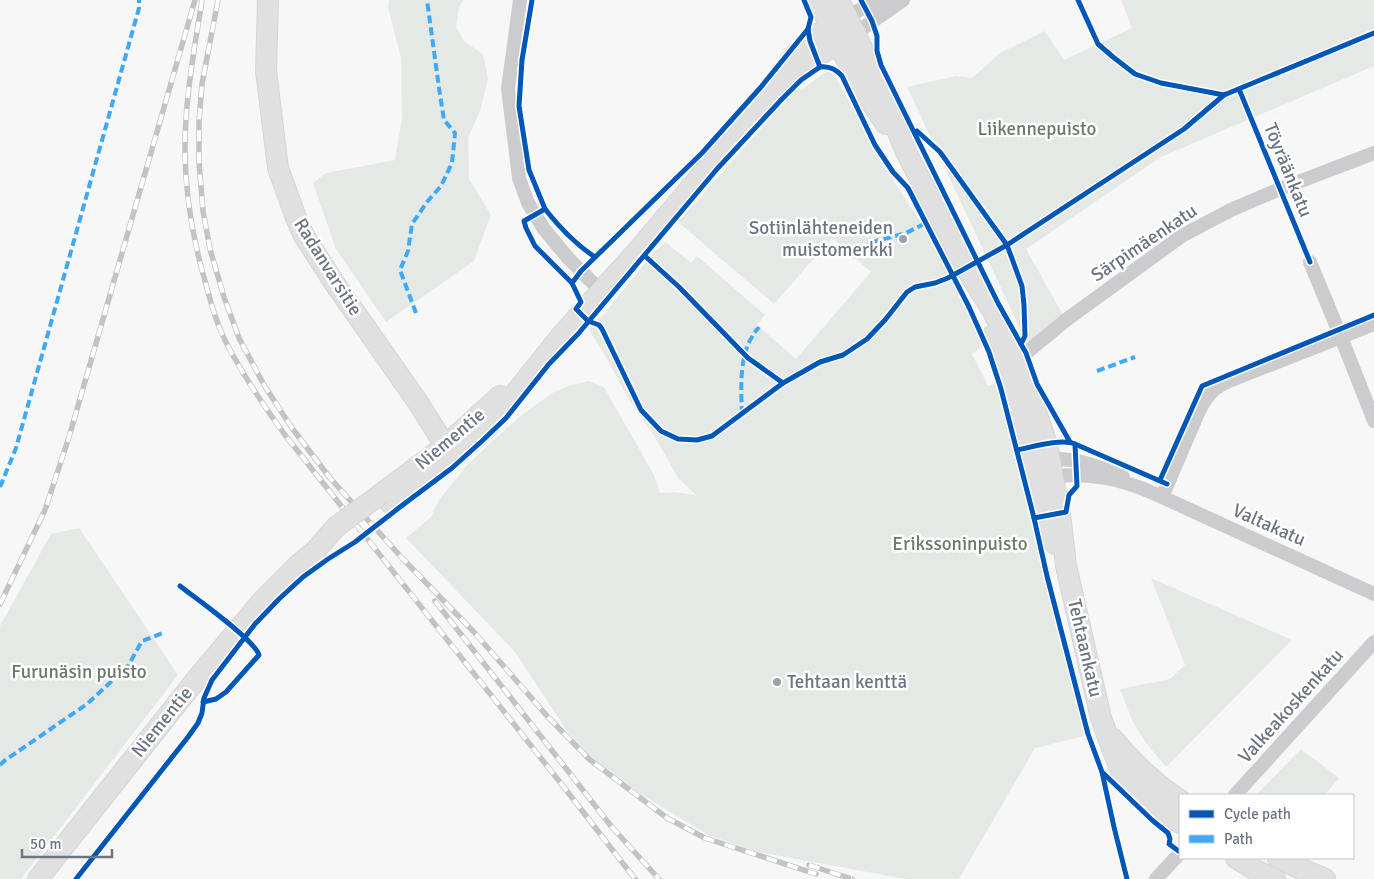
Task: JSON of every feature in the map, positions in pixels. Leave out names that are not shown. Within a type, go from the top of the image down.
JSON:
[{"type":"main road","name":"Radanvarsitie","points":[[268,0],[266,71],[278,168],[295,215],[303,234],[333,281],[417,401],[454,447]]},
{"type":"main road","points":[[818,0],[843,18],[870,64],[906,152]]},
{"type":"main road","name":"Niementie","points":[[762,104],[794,55],[843,18]]},
{"type":"main road","name":"Niementie","points":[[38,879],[109,788],[263,600],[297,566],[340,531],[454,447],[490,424],[538,365],[762,104],[792,74],[838,44],[843,18]]},
{"type":"main road","points":[[838,44],[862,89],[906,152]]},
{"type":"main road","name":"Tehtaankatu","points":[[906,152],[970,274],[992,310],[1012,363],[1042,427],[1043,468],[1049,530],[1066,566],[1094,690],[1121,770],[1136,789],[1158,808],[1179,822]]},
{"type":"main road","name":"Tehtaankatu","points":[[1106,730],[1117,744],[1156,782],[1179,799]]},
{"type":"main road","points":[[1238,859],[1275,879]]},
{"type":"main road","points":[[1280,859],[1326,879]]},
{"type":"street","points":[[520,0],[508,89],[519,178],[528,203],[544,229],[568,258],[601,291]]},
{"type":"street","points":[[843,18],[858,9],[872,4],[901,0]]},
{"type":"street","points":[[843,18],[901,0]]},
{"type":"street","name":"Särpimäenkatu","points":[[1012,363],[1066,320],[1183,235],[1233,209],[1374,153]]},
{"type":"street","points":[[1310,262],[1374,421]]},
{"type":"street","points":[[1162,497],[1204,400],[1213,389],[1374,324]]},
{"type":"street","name":"Valtakatu","points":[[1043,468],[1128,483],[1374,594]]},
{"type":"street","name":"Valkeakoskenkatu","points":[[1236,794],[1374,642]]},
{"type":"street","points":[[1156,879],[1179,853]]},
{"type":"green space","points":[[389,0],[463,0],[459,7],[456,27],[465,42],[483,54],[488,78],[480,111],[468,138],[469,179],[491,215],[474,261],[386,322],[336,249],[313,183],[326,173],[395,160],[402,118],[401,58],[388,7]]},
{"type":"green space","name":"Liikennepuisto","points":[[1121,0],[1374,0],[1374,66],[1161,157],[1026,249],[1066,320],[1030,350],[907,87],[956,76],[972,78],[1000,53],[1045,31],[1064,60],[1132,28]]},
{"type":"green space","name":"Erikssoninpuisto","points":[[830,69],[850,101],[877,156],[945,259],[982,347],[972,354],[988,386],[996,383],[1085,736],[1035,748],[959,879],[906,879],[758,852],[708,835],[641,794],[590,756],[567,731],[515,652],[406,538],[431,517],[439,500],[468,464],[518,418],[552,393],[568,386],[589,381],[604,387],[654,475],[660,493],[674,492],[696,495],[678,478],[655,437],[631,403],[589,329],[605,313],[654,252],[666,242],[691,263],[697,256],[765,315],[757,325],[796,359],[871,272],[832,238],[774,304],[678,222],[798,87],[802,89]]},
{"type":"green space","name":"Furunäsin puisto","points":[[79,528],[178,675],[21,879],[0,879],[0,626],[51,534]]},
{"type":"green space","points":[[1151,578],[1292,640],[1166,767],[1146,743],[1132,720],[1120,689],[1170,679],[1185,665]]},
{"type":"green space","points":[[1301,749],[1339,778],[1326,794],[1257,794]]},
{"type":"railway","points":[[0,604],[45,510],[69,437],[195,0]]},
{"type":"railway","points":[[202,0],[187,105],[185,141],[186,181],[195,242],[215,314],[224,338],[234,358],[285,435],[635,879]]},
{"type":"railway","points":[[218,0],[202,84],[199,121],[199,162],[203,211],[210,249],[224,297],[239,338],[264,385],[292,428],[330,478],[402,558],[473,631],[548,717],[589,759],[667,818],[705,838],[816,874]]},
{"type":"railway","points":[[435,601],[611,826],[659,879]]},
{"type":"railway","points":[[809,865],[852,879]]},
{"type":"marked path","points":[[0,487],[16,448],[139,8],[139,0]]},
{"type":"marked path","points":[[416,313],[400,270],[408,251],[412,224],[441,186],[452,163],[455,133],[444,120],[427,0]]},
{"type":"marked path","points":[[853,257],[873,242],[906,233],[926,223]]},
{"type":"marked path","points":[[742,414],[741,385],[743,364],[748,345],[759,327]]},
{"type":"marked path","points":[[1097,371],[1135,357]]},
{"type":"marked path","points":[[0,765],[87,704],[128,666],[142,641],[163,633]]},
{"type":"cycle path","points":[[532,0],[522,60],[519,106],[529,170],[545,209]]},
{"type":"cycle path","points":[[804,0],[811,17],[808,29],[810,41],[820,67],[832,68],[842,76],[875,145],[893,172],[908,188],[969,307],[989,352],[1001,389],[1088,734],[1102,772],[1168,833],[1169,844],[1179,851]]},
{"type":"cycle path","points":[[861,0],[872,21],[877,36],[877,51],[881,65],[998,303],[1026,353],[1037,384],[1070,442]]},
{"type":"cycle path","points":[[1078,0],[1098,44],[1135,74],[1161,83],[1224,95],[1374,33]]},
{"type":"cycle path","points":[[808,29],[761,87],[702,153],[581,271],[572,283],[581,302],[576,309],[588,321],[599,325],[602,329],[641,410],[661,431],[678,439],[697,440],[712,436],[783,383],[820,362],[843,355],[867,339],[907,292],[915,287],[948,278],[1007,245],[1184,129],[1224,95]]},
{"type":"cycle path","points":[[76,879],[198,723],[202,713],[204,698],[212,680],[255,624],[303,577],[355,542],[452,468],[506,418],[549,364],[578,334],[717,169],[801,80],[820,67]]},
{"type":"cycle path","name":"Töyräänkatu","points":[[1239,89],[1310,262]]},
{"type":"cycle path","points":[[917,131],[940,152],[1007,245],[1022,286],[1025,336],[1021,344]]},
{"type":"cycle path","points":[[572,283],[535,246],[524,221],[545,209],[568,235],[595,257]]},
{"type":"cycle path","points":[[645,256],[679,287],[748,358],[783,383]]},
{"type":"cycle path","points":[[1160,480],[1202,386],[1374,315]]},
{"type":"cycle path","points":[[1017,450],[1055,442],[1075,444],[1077,486],[1069,495],[1066,512],[1034,518]]},
{"type":"cycle path","points":[[1075,444],[1167,484]]},
{"type":"cycle path","points":[[180,586],[236,630],[255,648],[259,655],[226,692],[216,699],[203,702]]},
{"type":"cycle path","points":[[1102,772],[1127,879]]},
{"type":"place","name":"Sotiinlähteneiden muistomerkki","points":[[903,239]]},
{"type":"place","name":"Tehtaan kenttä","points":[[777,682]]}]
